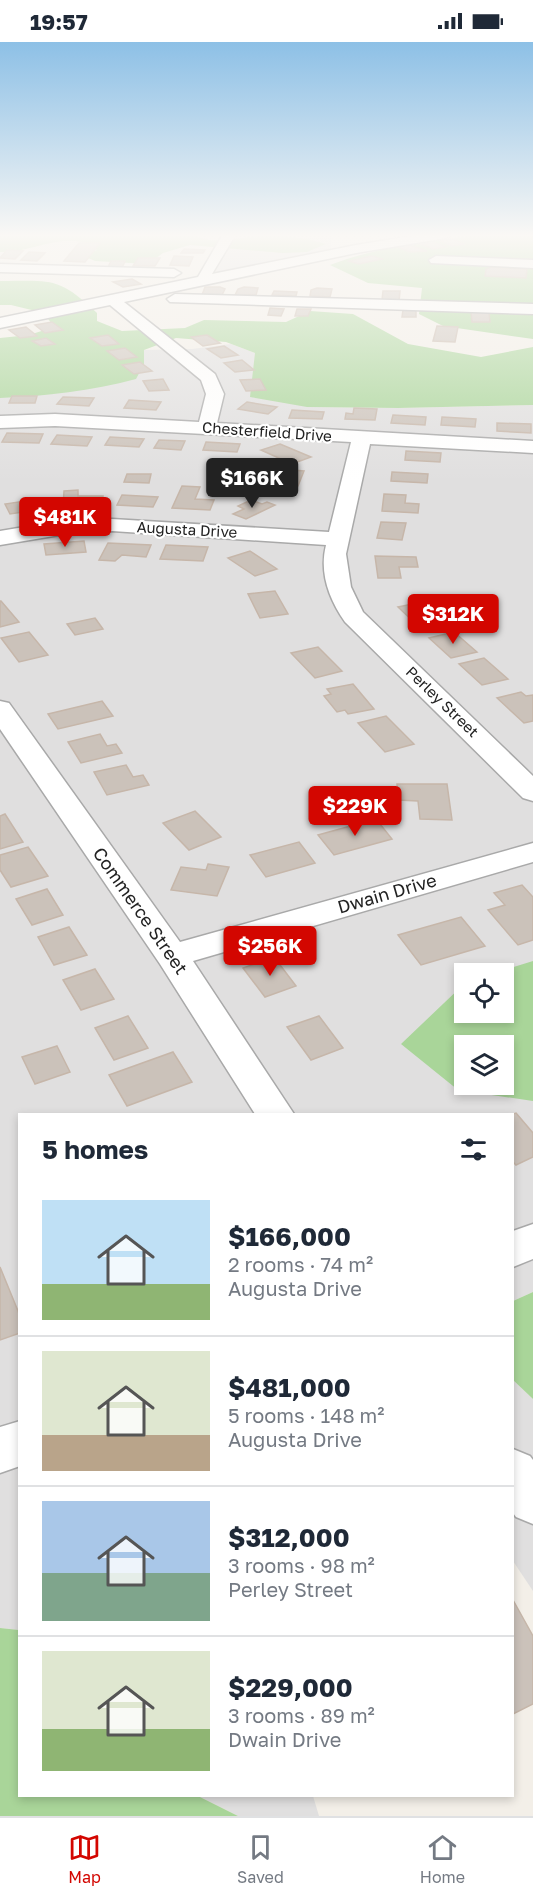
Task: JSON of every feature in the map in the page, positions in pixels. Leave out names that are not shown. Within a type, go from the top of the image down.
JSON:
[{"type":"street","points":[[0,322],[25,317]]},
{"type":"street","points":[[132,317],[209,378],[215,394],[207,428]]},
{"type":"street","name":"Chesterfield Drive","points":[[0,422],[55,420],[533,447]]},
{"type":"street","name":"Perley Street","points":[[361,439],[338,539],[334,571],[345,605],[354,617],[533,792]]},
{"type":"street","name":"Augusta Drive","points":[[0,538],[66,527],[112,525],[338,539]]},
{"type":"street","name":"Commerce Street","points":[[0,710],[172,956],[274,1113]]},
{"type":"street","name":"Dwain Drive","points":[[172,956],[533,852]]},
{"type":"street","points":[[514,1249],[533,1241]]},
{"type":"street","points":[[0,1450],[18,1444]]},
{"type":"street","points":[[514,1473],[533,1500]]},
{"type":"shaded area","points":[[231,344],[255,353],[307,407],[398,408],[533,405],[533,1292],[514,1301],[514,1113],[18,1113],[18,1630],[0,1628],[0,366],[144,350],[192,349]]},
{"type":"shaded area","points":[[514,1381],[533,1399],[533,1591],[514,1562]]},
{"type":"shaded area","points":[[200,1797],[313,1797],[319,1816],[238,1816]]},
{"type":"green space","points":[[47,317],[97,317],[97,321],[122,331],[185,328],[204,320],[286,322],[297,317],[358,317],[408,344],[481,357],[533,347],[533,405],[398,408],[307,407],[250,397],[255,353],[226,342],[176,338],[144,350],[144,364],[136,379],[68,392],[0,398],[0,338],[29,335],[54,327]]},
{"type":"green space","points":[[425,317],[533,317],[533,339],[443,326]]},
{"type":"green space","points":[[533,961],[533,1101],[492,1095],[514,1095],[514,1035],[454,1035],[454,1087],[401,1044],[454,993],[454,1023],[514,1023],[514,967]]},
{"type":"green space","points":[[533,1292],[533,1399],[514,1381],[514,1301]]},
{"type":"green space","points":[[0,1628],[18,1630],[18,1797],[200,1797],[238,1816],[0,1816]]},
{"type":"building","points":[[471,317],[489,317],[490,322],[472,322]]},
{"type":"building","points":[[52,322],[63,330],[45,333],[35,325]]},
{"type":"building","points":[[437,326],[458,327],[455,342],[433,341]]},
{"type":"building","points":[[26,327],[37,336],[20,338],[9,330]]},
{"type":"building","points":[[108,335],[119,344],[102,346],[90,338]]},
{"type":"building","points":[[207,335],[220,343],[203,346],[191,337]]},
{"type":"building","points":[[46,338],[55,344],[41,346],[32,341]]},
{"type":"building","points":[[224,346],[238,355],[221,358],[207,349]]},
{"type":"building","points":[[125,348],[137,357],[119,360],[107,351]]},
{"type":"building","points":[[242,360],[254,370],[235,372],[224,363]]},
{"type":"building","points":[[140,362],[152,371],[134,374],[122,365]]},
{"type":"building","points":[[163,379],[169,390],[149,391],[143,381]]},
{"type":"building","points":[[260,379],[266,390],[246,391],[240,380]]},
{"type":"building","points":[[12,396],[37,396],[35,403],[9,403]]},
{"type":"building","points":[[63,397],[94,398],[89,406],[57,404]]},
{"type":"building","points":[[129,400],[161,402],[156,410],[124,408]]},
{"type":"building","points":[[247,402],[277,407],[268,414],[238,409]]},
{"type":"building","points":[[354,408],[377,409],[375,420],[345,419],[346,413],[353,414]]},
{"type":"building","points":[[292,410],[324,412],[322,419],[289,418]]},
{"type":"building","points":[[393,415],[426,417],[425,425],[391,423]]},
{"type":"building","points":[[442,417],[476,419],[475,427],[441,425]]},
{"type":"building","points":[[497,423],[531,424],[531,433],[497,431]]},
{"type":"building","points":[[7,433],[43,434],[39,443],[2,442]]},
{"type":"building","points":[[57,435],[92,437],[87,446],[51,444]]},
{"type":"building","points":[[110,437],[144,439],[139,447],[105,445]]},
{"type":"building","points":[[159,440],[185,441],[181,450],[154,448]]},
{"type":"building","points":[[206,442],[240,444],[237,452],[203,450]]},
{"type":"building","points":[[280,444],[311,457],[292,464],[261,450]]},
{"type":"building","points":[[406,451],[441,453],[440,462],[405,460]]},
{"type":"building","points":[[280,469],[304,471],[298,486],[259,483],[262,477],[276,478]]},
{"type":"building","points":[[392,472],[428,474],[427,483],[391,481]]},
{"type":"building","points":[[127,474],[151,474],[149,483],[124,482]]},
{"type":"building","points":[[182,486],[200,487],[195,499],[214,500],[210,510],[172,508]]},
{"type":"building","points":[[78,490],[78,496],[103,496],[102,506],[63,507],[64,491]]},
{"type":"building","points":[[384,494],[406,495],[405,503],[419,504],[418,513],[382,511]]},
{"type":"building","points":[[122,495],[158,497],[153,507],[117,505]]},
{"type":"building","points":[[45,498],[50,508],[10,514],[5,504]]},
{"type":"building","points":[[251,500],[275,505],[246,519],[233,514],[244,509],[238,506]]},
{"type":"building","points":[[381,522],[406,523],[402,540],[377,538]]},
{"type":"building","points":[[84,541],[86,552],[46,555],[44,544]]},
{"type":"building","points":[[108,543],[151,545],[146,557],[122,555],[115,561],[99,560]]},
{"type":"building","points":[[166,545],[208,547],[203,561],[160,559]]},
{"type":"building","points":[[250,551],[277,569],[255,576],[228,558]]},
{"type":"building","points":[[375,556],[416,557],[418,567],[399,567],[401,578],[378,578]]},
{"type":"building","points":[[275,591],[288,614],[260,618],[248,594]]},
{"type":"building","points":[[1,601],[19,622],[0,627]]},
{"type":"building","points":[[422,602],[431,611],[444,608],[450,614],[439,616],[446,623],[420,628],[398,607]]},
{"type":"building","points":[[95,618],[103,629],[75,635],[67,624]]},
{"type":"building","points":[[29,632],[48,655],[19,662],[1,638]]},
{"type":"building","points":[[454,632],[477,652],[451,658],[429,638]]},
{"type":"building","points":[[318,647],[342,671],[315,678],[291,653]]},
{"type":"building","points":[[484,658],[508,679],[482,685],[459,664]]},
{"type":"building","points":[[353,684],[374,709],[348,714],[345,710],[337,712],[324,696],[331,694],[327,689]]},
{"type":"building","points":[[521,692],[526,696],[533,695],[533,721],[524,723],[497,698]]},
{"type":"building","points":[[102,701],[113,716],[58,729],[48,714]]},
{"type":"building","points":[[386,716],[414,744],[385,752],[358,723]]},
{"type":"building","points":[[100,734],[107,746],[116,744],[122,753],[81,763],[68,742]]},
{"type":"building","points":[[126,765],[133,777],[143,775],[149,785],[107,795],[94,772]]},
{"type":"building","points":[[397,784],[447,784],[452,820],[420,819],[418,801],[398,800]]},
{"type":"building","points":[[329,790],[340,808],[324,811],[313,793]]},
{"type":"building","points":[[195,811],[221,837],[189,850],[163,823]]},
{"type":"building","points":[[5,814],[23,842],[0,849],[0,816]]},
{"type":"building","points":[[376,819],[392,839],[334,855],[318,835]]},
{"type":"building","points":[[299,842],[315,863],[266,877],[250,855]]},
{"type":"building","points":[[28,847],[48,876],[11,887],[0,870],[0,855]]},
{"type":"building","points":[[208,864],[229,867],[217,896],[171,890],[181,867],[206,870]]},
{"type":"building","points":[[522,885],[533,897],[533,940],[518,945],[488,910],[505,905],[494,893]]},
{"type":"building","points":[[47,889],[63,915],[32,925],[16,899]]},
{"type":"building","points":[[461,917],[485,946],[421,965],[398,935]]},
{"type":"building","points":[[69,927],[87,955],[54,965],[38,937]]},
{"type":"building","points":[[274,957],[296,986],[265,997],[243,968]]},
{"type":"building","points":[[95,969],[114,999],[81,1010],[63,980]]},
{"type":"building","points":[[128,1016],[148,1048],[114,1060],[95,1028]]},
{"type":"building","points":[[319,1016],[343,1048],[311,1060],[287,1027]]},
{"type":"building","points":[[57,1046],[70,1072],[35,1084],[22,1057]]},
{"type":"building","points":[[173,1052],[192,1082],[127,1106],[109,1075]]},
{"type":"building","points":[[516,1113],[533,1133],[533,1157],[516,1165],[514,1163],[514,1114]]},
{"type":"building","points":[[0,1267],[18,1311],[18,1334],[0,1340]]},
{"type":"building","points":[[514,1602],[533,1636],[533,1704],[514,1714]]}]
